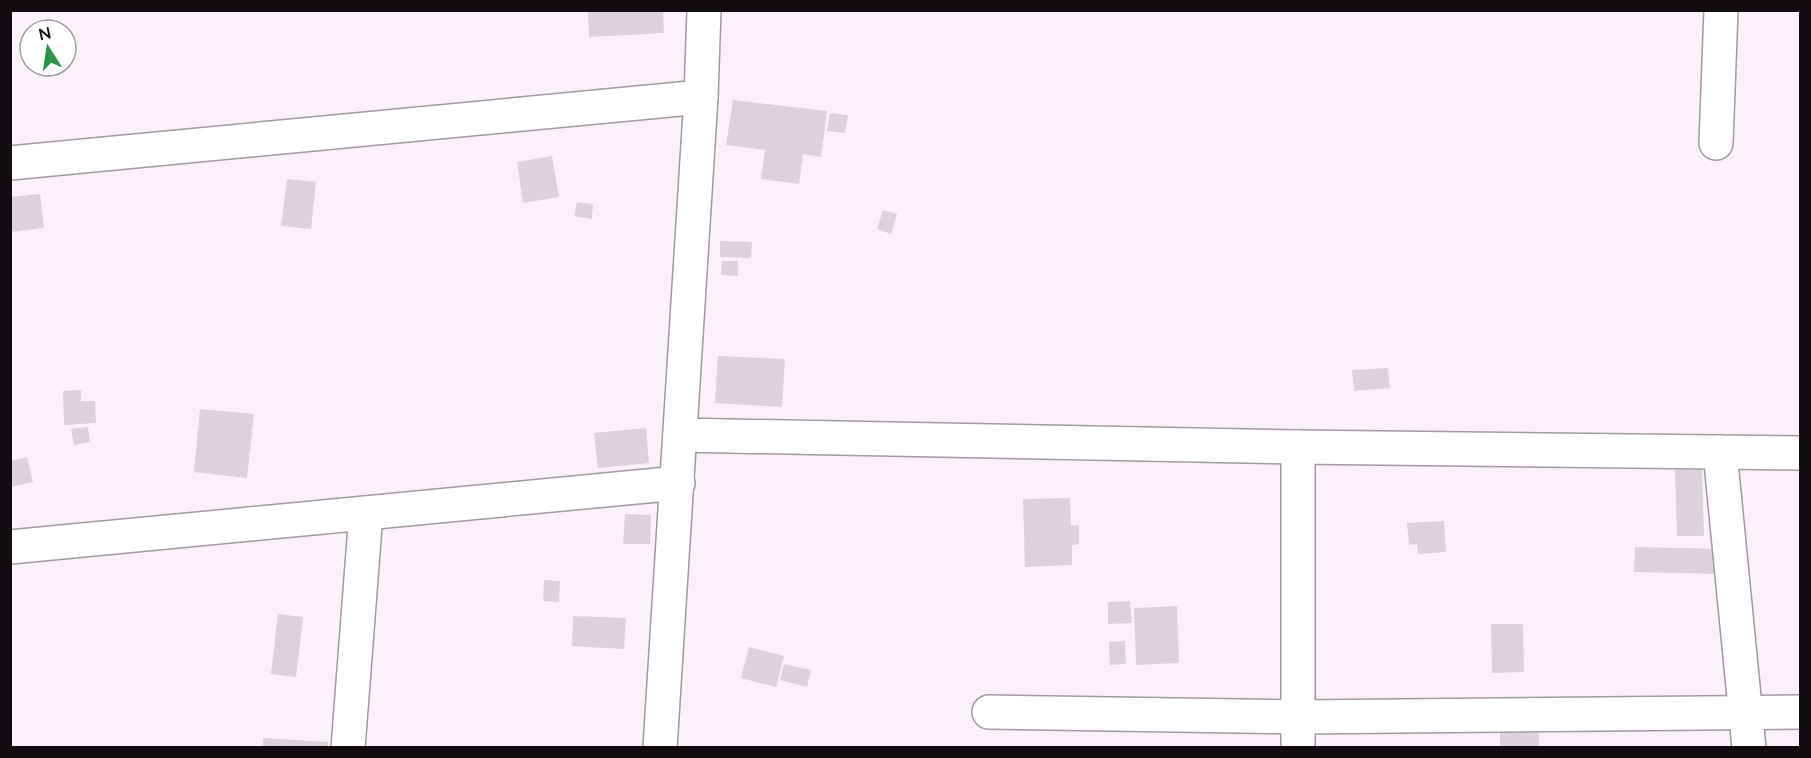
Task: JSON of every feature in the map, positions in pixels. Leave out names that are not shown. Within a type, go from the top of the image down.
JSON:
[{"type":"street","points":[[660,747],[678,483],[704,10]]},
{"type":"street","points":[[1716,142],[1721,10]]},
{"type":"street","points":[[10,163],[701,97]]},
{"type":"street","points":[[680,435],[1298,447],[1800,453]]},
{"type":"street","points":[[1298,447],[1298,732]]},
{"type":"street","points":[[1720,452],[1749,747]]},
{"type":"street","points":[[10,547],[678,483]]},
{"type":"street","points":[[348,747],[366,513]]},
{"type":"street","points":[[990,712],[1298,732],[1800,712]]},
{"type":"building","points":[[588,10],[663,10],[664,33],[589,37]]},
{"type":"building","points":[[733,100],[827,111],[821,157],[803,154],[799,184],[761,179],[765,150],[726,145]]},
{"type":"building","points":[[830,113],[848,115],[845,133],[827,131]]},
{"type":"building","points":[[552,156],[559,197],[523,203],[517,162]]},
{"type":"building","points":[[287,179],[316,182],[311,229],[281,226]]},
{"type":"building","points":[[40,194],[44,228],[10,232],[10,197]]},
{"type":"building","points":[[577,202],[593,204],[592,219],[574,216]]},
{"type":"building","points":[[883,210],[897,214],[891,234],[877,229]]},
{"type":"building","points":[[720,241],[752,242],[751,258],[720,257]]},
{"type":"building","points":[[722,261],[738,261],[738,276],[721,275]]},
{"type":"building","points":[[718,356],[785,359],[782,407],[715,403]]},
{"type":"building","points":[[1388,368],[1390,388],[1354,391],[1352,370]]},
{"type":"building","points":[[81,390],[81,401],[95,401],[96,423],[64,425],[63,391]]},
{"type":"building","points":[[200,409],[254,414],[247,478],[194,472]]},
{"type":"building","points":[[88,427],[90,442],[74,445],[71,429]]},
{"type":"building","points":[[646,428],[649,463],[598,468],[594,433]]},
{"type":"building","points":[[27,457],[33,482],[10,487],[10,461]]},
{"type":"building","points":[[1675,470],[1702,470],[1704,536],[1677,536]]},
{"type":"building","points":[[1070,498],[1071,526],[1079,525],[1079,544],[1072,545],[1072,565],[1025,567],[1023,499]]},
{"type":"building","points":[[625,514],[651,515],[650,544],[623,544]]},
{"type":"building","points":[[1444,521],[1446,552],[1418,554],[1417,544],[1409,545],[1407,523]]},
{"type":"building","points":[[1635,547],[1722,549],[1721,574],[1634,572]]},
{"type":"building","points":[[544,580],[560,581],[559,602],[543,601]]},
{"type":"building","points":[[1130,601],[1132,623],[1108,624],[1108,602]]},
{"type":"building","points":[[1177,606],[1179,663],[1136,665],[1134,608]]},
{"type":"building","points":[[278,614],[303,617],[296,677],[271,674]]},
{"type":"building","points":[[573,616],[626,618],[624,649],[572,646]]},
{"type":"building","points":[[1491,624],[1523,624],[1524,672],[1492,673]]},
{"type":"building","points":[[1125,641],[1126,664],[1110,665],[1109,642]]},
{"type":"building","points":[[749,647],[784,656],[776,687],[741,678]]},
{"type":"building","points":[[784,664],[811,670],[807,687],[780,680]]},
{"type":"building","points":[[1500,733],[1539,733],[1539,748],[1500,748]]},
{"type":"building","points":[[263,738],[328,742],[328,748],[263,748]]}]
